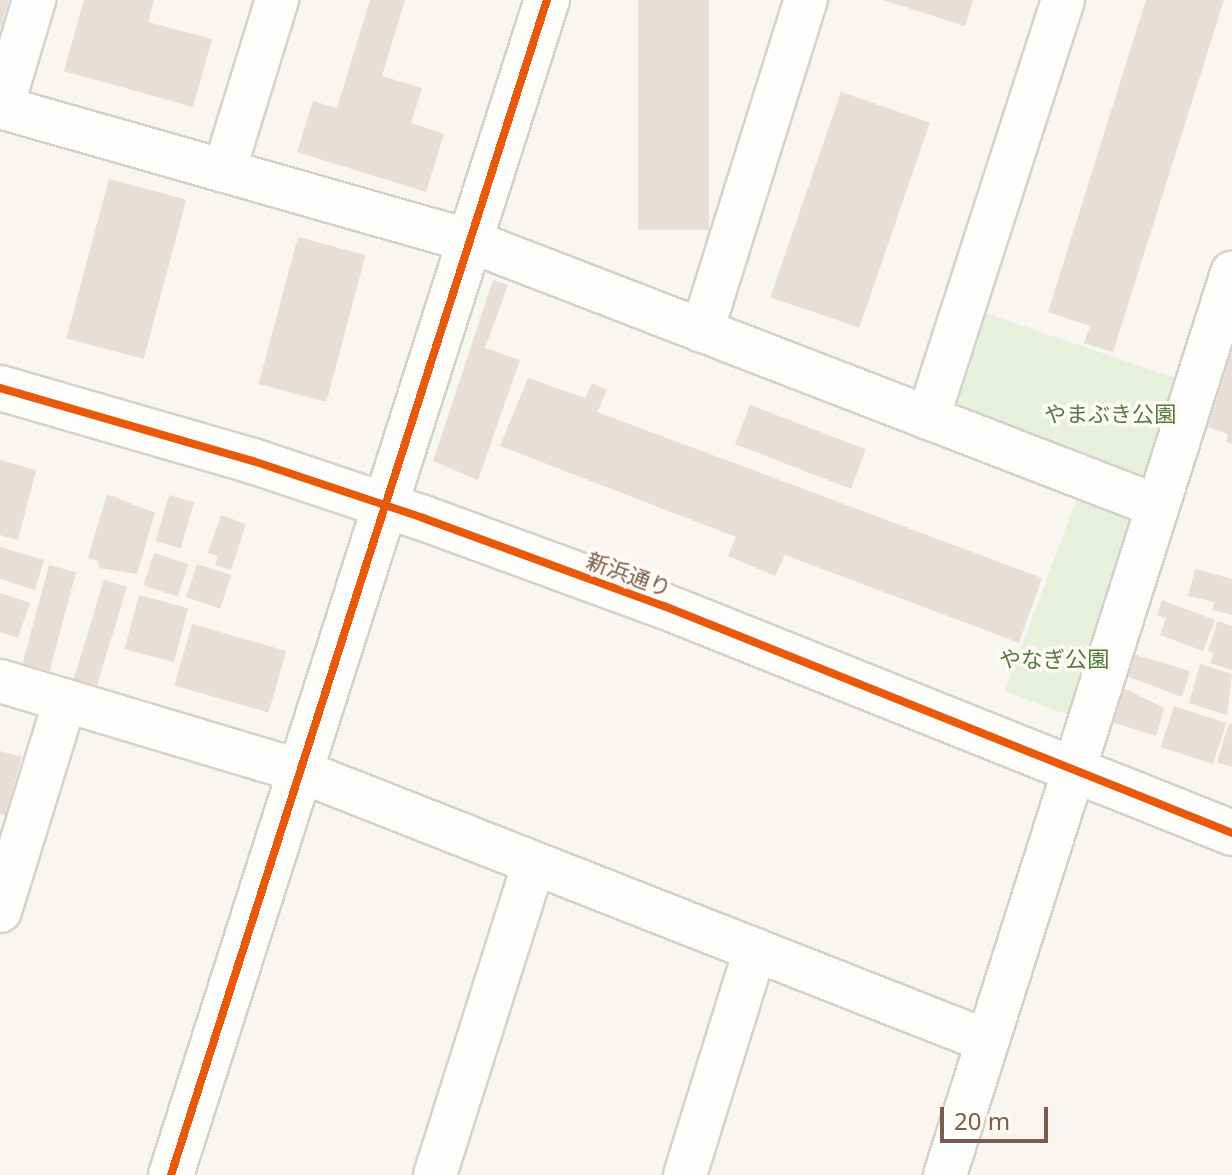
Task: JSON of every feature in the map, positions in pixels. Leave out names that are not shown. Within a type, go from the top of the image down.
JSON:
[{"type":"street","points":[[34,0],[1,107],[470,241],[1157,506]]},
{"type":"street","points":[[224,171],[277,0]]},
{"type":"street","points":[[171,1175],[547,0]]},
{"type":"street","points":[[702,331],[806,0]]},
{"type":"street","points":[[928,418],[1063,0]]},
{"type":"street","points":[[945,1175],[1232,273]]},
{"type":"street","name":"新浜通り","points":[[0,388],[385,505],[664,606],[1232,833]]},
{"type":"street","points":[[0,681],[300,771],[987,1041]]},
{"type":"street","points":[[0,911],[65,701]]},
{"type":"street","points":[[435,1175],[534,863]]},
{"type":"street","points":[[685,1175],[755,950]]},
{"type":"green space","name":"やまぶき公園","points":[[985,313],[1181,380],[1150,472],[1134,481],[963,414],[956,399]]},
{"type":"green space","name":"やなぎ公園","points":[[1079,493],[1131,512],[1136,530],[1071,716],[1005,691]]},
{"type":"building","points":[[0,0],[9,0],[1,26],[0,26]]},
{"type":"building","points":[[84,0],[154,0],[148,22],[212,39],[193,107],[64,71]]},
{"type":"building","points":[[370,0],[405,0],[382,76],[422,88],[411,123],[444,134],[426,192],[297,152],[313,101],[337,108]]},
{"type":"building","points":[[638,0],[709,0],[709,230],[638,230]]},
{"type":"building","points":[[883,0],[973,0],[965,26]]},
{"type":"building","points":[[1146,0],[1224,0],[1113,352],[1084,343],[1090,326],[1048,312]]},
{"type":"building","points":[[841,92],[930,123],[859,328],[770,297]]},
{"type":"building","points":[[109,179],[186,200],[144,359],[66,338]]},
{"type":"building","points":[[298,237],[366,255],[326,402],[259,384]]},
{"type":"building","points":[[493,280],[508,285],[485,348],[520,360],[478,480],[433,461]]},
{"type":"building","points":[[1231,353],[1232,444],[1226,442],[1228,434],[1208,427]]},
{"type":"building","points":[[528,378],[585,398],[592,383],[607,390],[597,412],[1042,578],[1019,643],[785,555],[775,576],[728,556],[736,537],[500,446]]},
{"type":"building","points":[[750,405],[866,449],[851,489],[735,444]]},
{"type":"building","points":[[0,460],[36,470],[18,540],[0,535]]},
{"type":"building","points":[[107,494],[155,513],[137,574],[99,568],[98,561],[88,558]]},
{"type":"building","points":[[169,495],[194,502],[181,548],[156,541]]},
{"type":"building","points":[[221,515],[246,524],[231,570],[215,565],[218,556],[208,553]]},
{"type":"building","points":[[0,547],[44,560],[35,590],[0,579]]},
{"type":"building","points":[[154,553],[188,564],[178,596],[143,585]]},
{"type":"building","points":[[197,564],[231,575],[220,608],[186,597]]},
{"type":"building","points":[[49,565],[76,572],[50,671],[23,664]]},
{"type":"building","points":[[1195,569],[1232,579],[1232,615],[1212,610],[1214,602],[1188,596]]},
{"type":"building","points":[[104,580],[127,587],[97,686],[74,679]]},
{"type":"building","points":[[0,593],[30,603],[18,638],[0,632]]},
{"type":"building","points":[[139,595],[188,608],[174,662],[125,649]]},
{"type":"building","points":[[1162,600],[1215,620],[1203,651],[1160,635],[1166,618],[1157,615]]},
{"type":"building","points":[[1218,621],[1232,626],[1232,670],[1210,663],[1214,653],[1208,651]]},
{"type":"building","points":[[192,624],[286,651],[269,713],[174,686]]},
{"type":"building","points":[[1133,654],[1190,671],[1182,697],[1126,676]]},
{"type":"building","points":[[1200,664],[1232,674],[1227,715],[1189,703]]},
{"type":"building","points":[[1123,688],[1164,708],[1156,736],[1112,722]]},
{"type":"building","points":[[1174,706],[1226,723],[1213,764],[1161,747]]},
{"type":"building","points":[[1229,723],[1232,724],[1232,767],[1217,762]]},
{"type":"building","points":[[0,751],[22,757],[5,815],[0,814]]},
{"type":"cycle path","points":[[171,1175],[547,0]]},
{"type":"cycle path","points":[[0,388],[253,461],[423,518],[664,606],[1232,833]]}]
